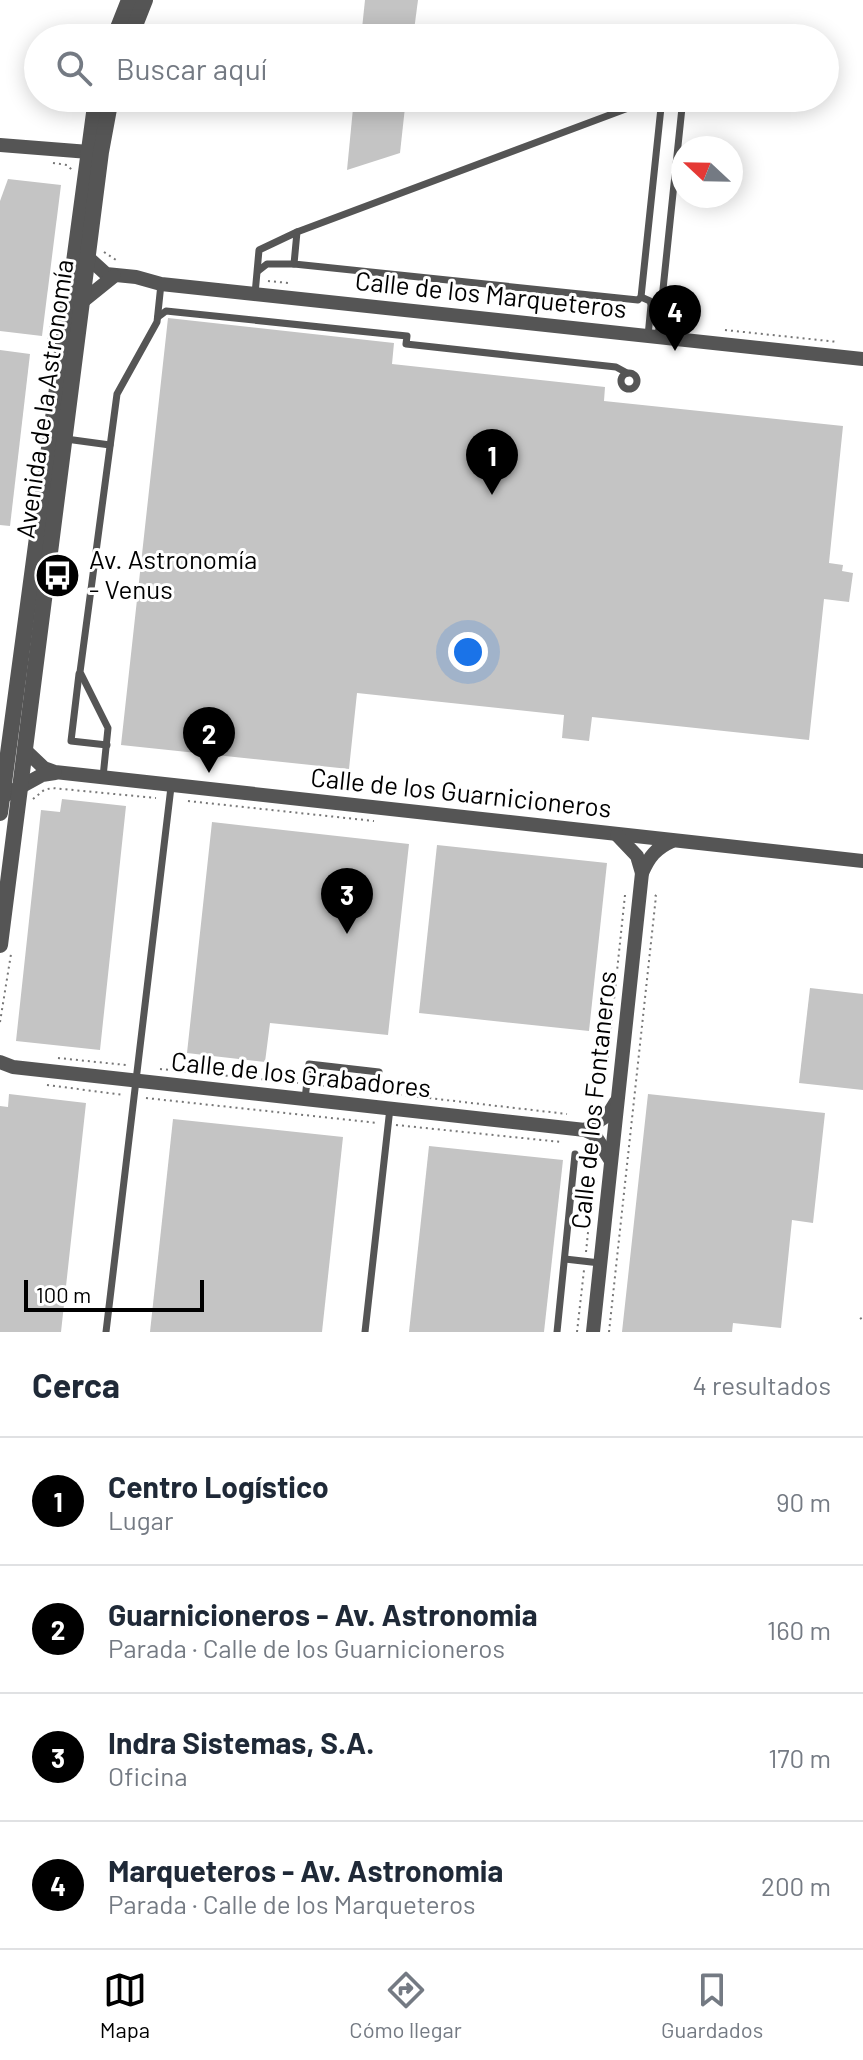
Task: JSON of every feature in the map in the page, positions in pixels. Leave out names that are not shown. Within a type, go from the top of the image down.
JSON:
[{"type":"street","points":[[120,24],[129,0]]},
{"type":"street","points":[[136,24],[145,0]]},
{"type":"street","name":"Avenida de la Astronomía","points":[[1,805],[94,112]]},
{"type":"street","name":"Avenida de la Astronomía","points":[[6,944],[6,857],[20,787],[108,112]]},
{"type":"street","points":[[0,145],[89,152],[95,149],[103,135]]},
{"type":"street","points":[[89,152],[96,162],[97,185]]},
{"type":"street","name":"Calle de los Marqueteros","points":[[76,243],[98,269],[114,276],[136,277],[161,284],[863,359]]},
{"type":"street","points":[[83,301],[114,276]]},
{"type":"street","name":"Calle de los Guarnicioneros","points":[[24,749],[44,768],[103,779],[863,861]]},
{"type":"street","points":[[1,805],[20,787],[55,772]]},
{"type":"street","points":[[617,835],[637,856],[642,873]]},
{"type":"street","points":[[642,873],[649,857],[660,846],[673,841]]},
{"type":"street","name":"Calle de los Fontaneros","points":[[593,1332],[642,873]]},
{"type":"street","points":[[0,875],[6,893]]},
{"type":"street","name":"Calle de los Grabadores","points":[[4,1067],[135,1089],[306,1092],[390,1108],[585,1130]]},
{"type":"street","points":[[585,1130],[608,1115],[618,1097]]},
{"type":"street","points":[[585,1130],[594,1134],[611,1161]]},
{"type":"lane","points":[[255,294],[259,250],[297,232],[618,112]]},
{"type":"lane","points":[[641,297],[661,112]]},
{"type":"lane","points":[[653,337],[681,112]]},
{"type":"lane","points":[[294,264],[297,232]]},
{"type":"lane","points":[[258,271],[267,264],[294,264],[625,299],[638,300],[641,297]]},
{"type":"lane","points":[[107,745],[71,741],[117,394],[145,348],[158,317],[161,284]]},
{"type":"lane","points":[[641,297],[650,301],[653,337]]},
{"type":"lane","points":[[158,317],[166,311],[407,336],[406,344],[616,367],[627,373]]},
{"type":"lane","points":[[64,439],[110,445]]},
{"type":"lane","points":[[80,672],[108,728],[103,779]]},
{"type":"lane","points":[[106,1332],[171,787]]},
{"type":"lane","points":[[306,1092],[309,1064],[379,1072]]},
{"type":"lane","points":[[365,1332],[390,1108]]},
{"type":"lane","points":[[557,1332],[575,1154]]},
{"type":"lane","points":[[565,1259],[600,1263]]},
{"type":"path","points":[[49,163],[67,165],[74,174]]},
{"type":"path","points":[[47,351],[53,306]]},
{"type":"path","points":[[30,802],[44,790],[52,788],[156,798]]},
{"type":"path","points":[[188,801],[378,822]]},
{"type":"path","points":[[612,1082],[605,1075],[624,896],[631,889]]},
{"type":"path","points":[[609,1332],[656,896],[648,891]]},
{"type":"path","points":[[0,1022],[6,944]]},
{"type":"path","points":[[160,1069],[306,1092],[566,1112],[570,1117]]},
{"type":"path","points":[[45,1083],[48,1087],[135,1089],[388,1124],[561,1142],[567,1137]]},
{"type":"path","points":[[577,1332],[593,1183],[599,1180]]},
{"type":"building","points":[[365,0],[418,0],[415,24],[362,24]]},
{"type":"building","points":[[353,112],[404,112],[400,153],[347,170]]},
{"type":"building","points":[[8,179],[61,185],[42,336],[0,331],[0,201]]},
{"type":"building","points":[[168,318],[394,343],[392,364],[605,387],[604,401],[843,426],[829,563],[843,565],[842,571],[853,573],[849,602],[824,599],[809,740],[592,717],[589,741],[562,738],[564,715],[357,693],[349,769],[121,745]]},
{"type":"building","points":[[0,350],[30,354],[10,526],[0,525]]},
{"type":"building","points":[[62,799],[126,806],[100,1050],[16,1041],[41,810],[60,812]]},
{"type":"building","points":[[212,822],[409,844],[388,1035],[270,1023],[265,1062],[187,1053]]},
{"type":"building","points":[[437,845],[607,863],[589,1031],[419,1013]]},
{"type":"building","points":[[810,988],[863,994],[863,1090],[799,1083]]},
{"type":"building","points":[[9,1094],[86,1103],[61,1332],[0,1332],[0,1106],[8,1107]]},
{"type":"building","points":[[648,1094],[825,1113],[813,1223],[792,1220],[781,1328],[733,1323],[732,1332],[622,1332]]},
{"type":"building","points":[[173,1119],[343,1137],[322,1332],[150,1332]]},
{"type":"building","points":[[429,1146],[563,1160],[544,1332],[409,1332]]},
{"type":"place","name":"Marqueteros - Av. Astronomia","points":[[675,351]]},
{"type":"place","name":"Centro Logístico","points":[[492,495]]},
{"type":"place","name":"Av. Astronomía - Venus","points":[[58,575]]},
{"type":"place","name":"Guarnicioneros - Av. Astronomia","points":[[209,773]]},
{"type":"place","name":"Indra Sistemas, S.A.","points":[[347,934]]}]
